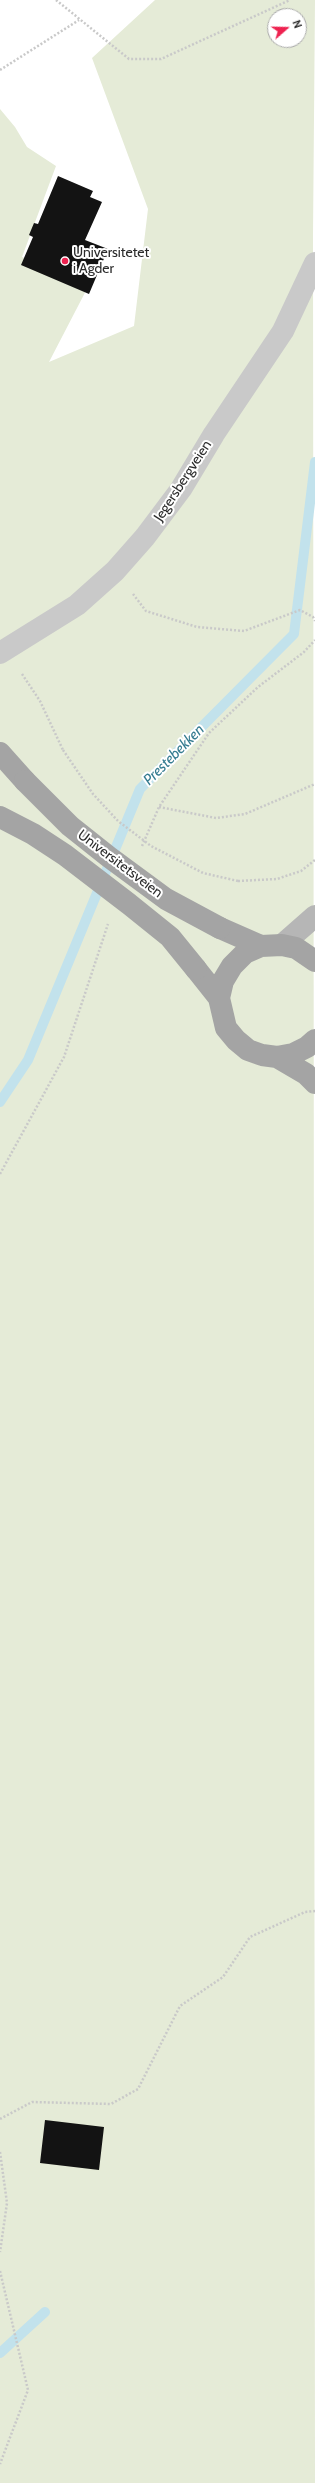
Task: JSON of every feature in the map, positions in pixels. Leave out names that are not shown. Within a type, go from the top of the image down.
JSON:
[{"type":"main road","name":"Universitetsveien","points":[[0,752],[25,781],[70,826],[109,857],[166,899],[220,928],[261,946]]},
{"type":"main road","name":"Universitetsveien","points":[[0,817],[33,834],[66,855],[129,904],[170,938],[219,998]]},
{"type":"main road","points":[[315,961],[296,948],[282,945],[261,946],[245,954],[232,966],[223,981],[219,998],[226,1028],[236,1040],[248,1050],[262,1055],[277,1057],[293,1054],[307,1047],[315,1040]]},
{"type":"main road","points":[[277,1057],[306,1074],[315,1083]]},
{"type":"street","name":"Jegersbergveien","points":[[1,652],[77,605],[115,571],[145,537],[181,489],[214,434],[251,382],[283,331],[315,263]]},
{"type":"street","points":[[282,945],[315,916]]},
{"type":"path","points":[[56,0],[129,59],[161,59],[276,5],[290,0]]},
{"type":"path","points":[[0,70],[80,20]]},
{"type":"path","points":[[115,571],[146,611],[197,627],[244,631],[300,610],[314,617],[315,621]]},
{"type":"path","points":[[1,652],[17,666],[40,702],[63,750],[93,794],[118,821],[151,846],[204,873],[238,881],[277,879],[301,870],[315,860]]},
{"type":"path","points":[[159,807],[216,818],[245,814],[315,784]]},
{"type":"path","points":[[0,2120],[32,2102],[111,2104],[138,2089],[180,2006],[223,1977],[250,1937],[305,1912],[315,1911]]},
{"type":"path","points":[[0,2152],[7,2203],[0,2252]]},
{"type":"path","points":[[0,2271],[28,2390],[0,2464]]},
{"type":"green space","points":[[155,0],[315,0],[313,235],[315,2483],[0,2483],[0,109],[15,127],[27,147],[56,166],[22,257],[90,283],[49,362],[134,326],[148,209],[92,58]]},
{"type":"building","points":[[58,176],[93,191],[90,197],[102,202],[85,240],[108,249],[89,294],[21,265],[33,237],[29,235],[34,223],[38,224]]},
{"type":"building","points":[[45,2120],[104,2127],[99,2170],[40,2163]]},
{"type":"waterway","name":"Prestebekken","points":[[0,1102],[28,1060],[140,789],[294,634],[315,462]]},
{"type":"waterway","name":"Prestebekken","points":[[0,2353],[45,2312]]},
{"type":"place","name":"Universitetet i Agder","points":[[65,261]]}]
